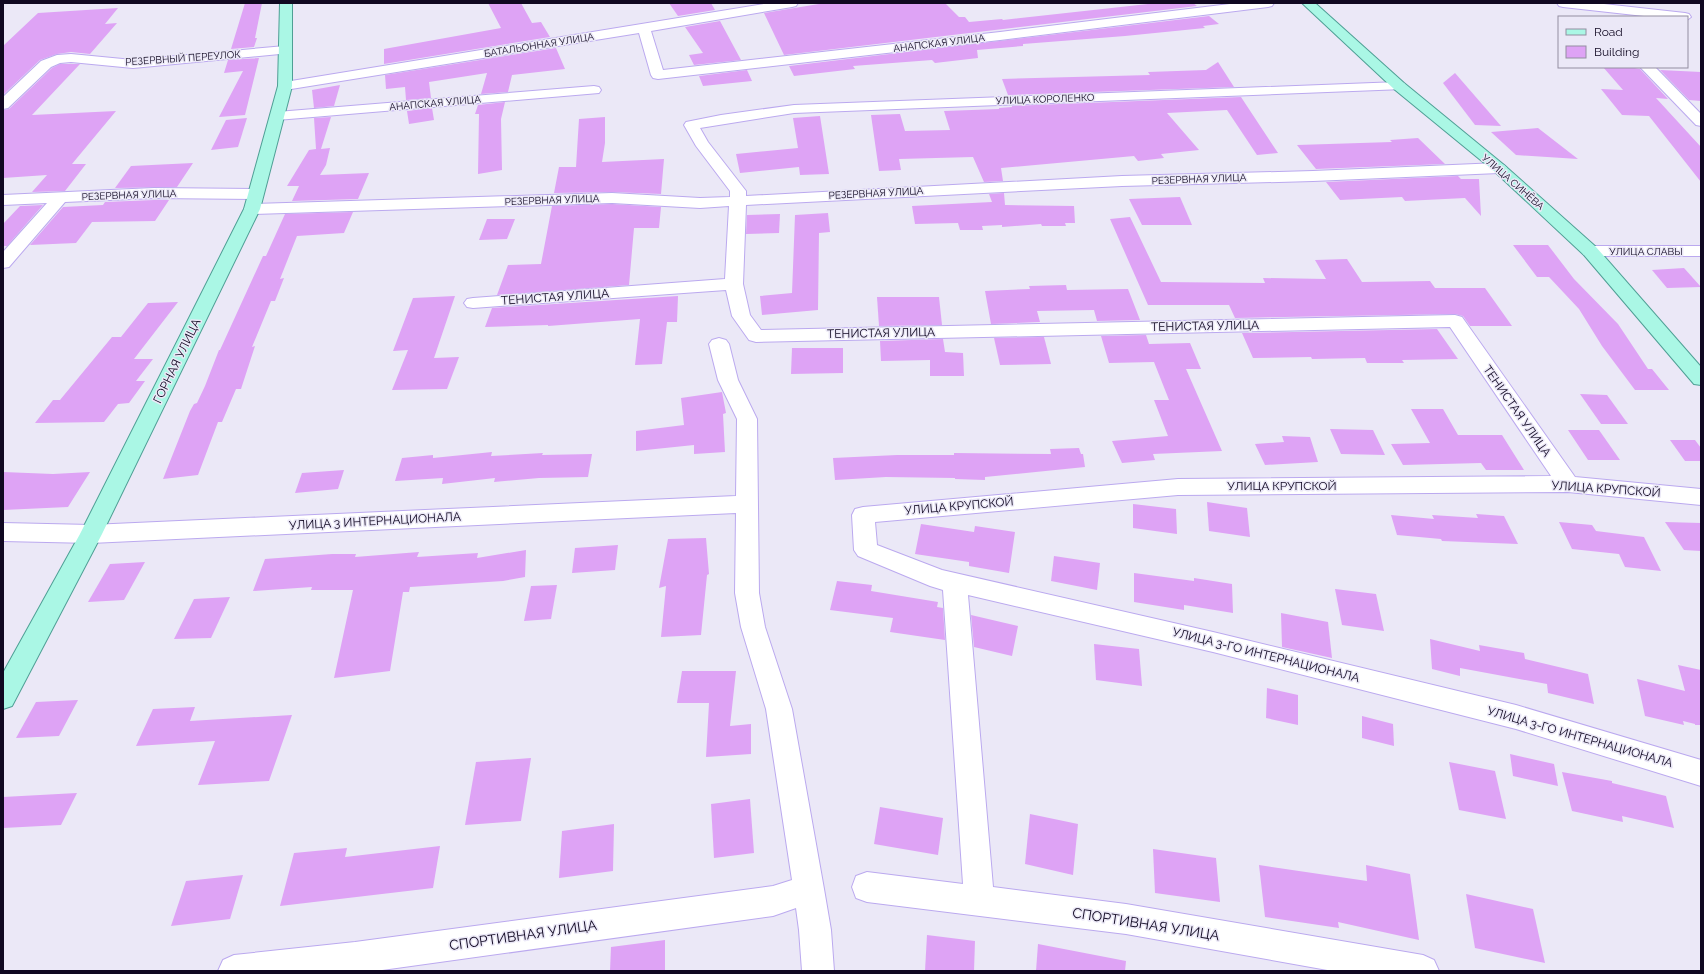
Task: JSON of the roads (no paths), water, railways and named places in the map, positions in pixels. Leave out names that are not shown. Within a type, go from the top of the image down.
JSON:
[{"type":"main road","name":"ГОРНАЯ УЛИЦА","points":[[3,698],[91,534],[253,201],[285,86],[286,3]]},
{"type":"main road","name":"УЛИЦА СИНЁВА","points":[[1308,3],[1399,86],[1499,168],[1590,251],[1701,379]]},
{"type":"street","name":"БАТАЛЬОННАЯ УЛИЦА","points":[[285,86],[792,3]]},
{"type":"street","name":"АНАПСКАЯ УЛИЦА","points":[[644,28],[658,75],[1000,36],[1268,3]]},
{"type":"street","points":[[1563,3],[1673,16]]},
{"type":"street","points":[[1586,5],[1597,16]]},
{"type":"street","name":"РЕЗЕРВНЫЙ ПЕРЕУЛОК","points":[[3,105],[46,64],[58,59],[71,58],[133,64],[286,50]]},
{"type":"street","points":[[1648,68],[1701,122]]},
{"type":"street","name":"УЛИЦА КОРОЛЕНКО","points":[[737,200],[738,191],[701,143],[692,125],[721,119],[794,109],[1399,86]]},
{"type":"street","name":"АНАПСКАЯ УЛИЦА","points":[[277,116],[594,90]]},
{"type":"street","name":"РЕЗЕРВНАЯ УЛИЦА","points":[[3,200],[154,193],[253,201],[612,198],[700,203],[1122,181],[1313,176],[1499,168]]},
{"type":"street","points":[[3,262],[61,197]]},
{"type":"street","points":[[734,284],[737,200]]},
{"type":"street","name":"УЛИЦА СЛАВЫ","points":[[1590,251],[1701,251]]},
{"type":"street","name":"ТЕНИСТАЯ УЛИЦА","points":[[473,304],[734,284],[741,316],[756,336],[1455,321],[1568,484]]},
{"type":"street","points":[[719,344],[728,380],[747,419],[748,497],[746,504],[746,593],[753,627],[779,709],[809,889],[815,930],[818,971]]},
{"type":"street","name":"УЛИЦА КРУПСКОЙ","points":[[864,515],[1178,487],[1568,484],[1701,498]]},
{"type":"street","name":"УЛИЦА 3 ИНТЕРНАЦИОНАЛА","points":[[3,532],[91,534],[746,504]]},
{"type":"street","name":"УЛИЦА 3-ГО ИНТЕРНАЦИОНАЛА","points":[[864,515],[866,550],[938,579],[1213,642],[1516,717],[1701,773]]},
{"type":"street","points":[[954,583],[979,901]]},
{"type":"street","name":"СПОРТИВНАЯ УЛИЦА","points":[[867,887],[1126,919],[1423,971]]},
{"type":"street","name":"СПОРТИВНАЯ УЛИЦА","points":[[234,971],[355,958],[774,901],[809,889]]}]
